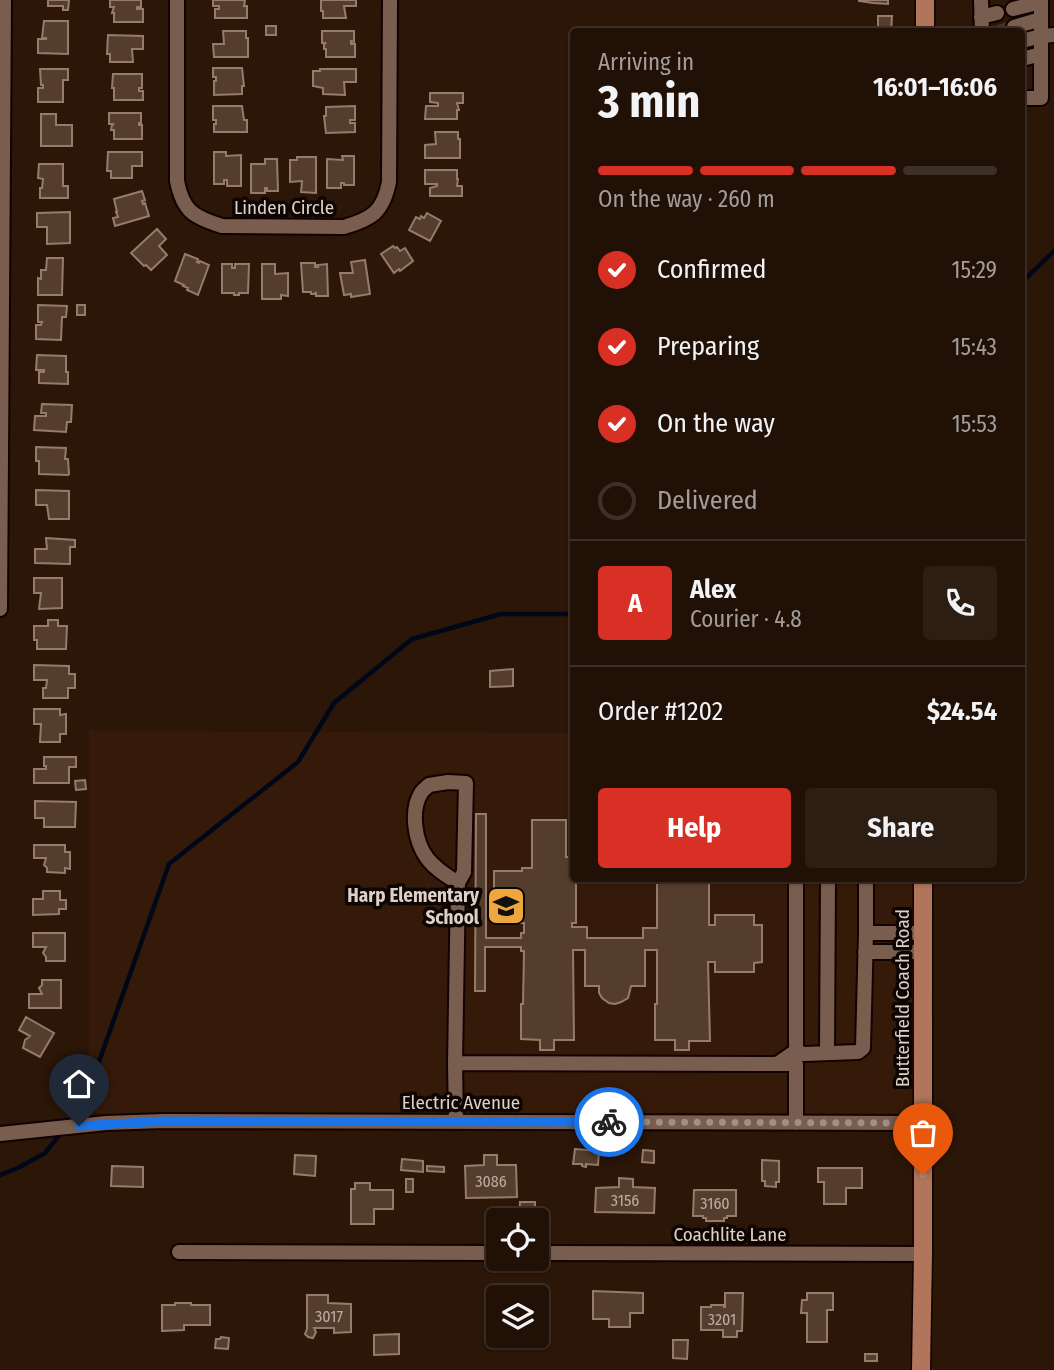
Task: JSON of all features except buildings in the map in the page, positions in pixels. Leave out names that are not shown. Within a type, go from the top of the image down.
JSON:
[{"type":"main road","points":[[925,0],[925,28]]},
{"type":"main road","name":"Butterfield Coach Road","points":[[921,1370],[923,882]]},
{"type":"street","points":[[0,609],[4,0]]},
{"type":"street","name":"Linden Circle","points":[[177,0],[177,181],[180,197],[190,211],[205,221],[222,226],[344,227],[362,222],[376,212],[385,199],[389,182],[390,0]]},
{"type":"street","points":[[981,0],[981,24]]},
{"type":"street","points":[[1013,9],[1041,1],[1041,19],[1047,36],[1041,54],[1041,98],[1025,98]]},
{"type":"street","points":[[981,24],[998,13]]},
{"type":"street","points":[[1014,27],[1041,19]]},
{"type":"street","points":[[1025,40],[1047,36]]},
{"type":"street","points":[[1025,59],[1041,54]]},
{"type":"street","points":[[456,1121],[458,883],[464,872],[466,783],[429,785],[420,795],[416,809],[419,843],[428,859],[458,883]]},
{"type":"street","points":[[796,882],[796,1051]]},
{"type":"street","points":[[827,1053],[828,882]]},
{"type":"street","points":[[796,1051],[804,1054],[858,1052],[863,1048],[866,882]]},
{"type":"street","points":[[866,933],[923,933]]},
{"type":"street","points":[[865,952],[923,952]]},
{"type":"street","points":[[777,1064],[796,1051]]},
{"type":"street","points":[[455,1063],[796,1063],[796,1123]]},
{"type":"street","name":"Electric Avenue","points":[[0,1134],[106,1123],[164,1121],[923,1123]]},
{"type":"street","points":[[179,1252],[486,1253]]},
{"type":"street","name":"Coachlite Lane","points":[[549,1253],[923,1254]]},
{"type":"shaded area","name":"Harp Elementary School","points":[[89,731],[570,733],[570,882],[923,882],[923,1123],[106,1123],[89,1105]]},
{"type":"waterway","points":[[1025,279],[1054,251]]},
{"type":"waterway","points":[[68,1123],[84,1104],[169,864],[298,762],[334,703],[412,639],[501,614],[570,613]]},
{"type":"waterway","points":[[0,1175],[45,1153],[61,1133]]},
{"type":"way so far","points":[[609,1122],[923,1123],[923,1175]]},
{"type":"place","name":"Harp Elementary School","points":[[506,906]]},
{"type":"route","points":[[79,1126],[164,1121],[609,1122]]}]
